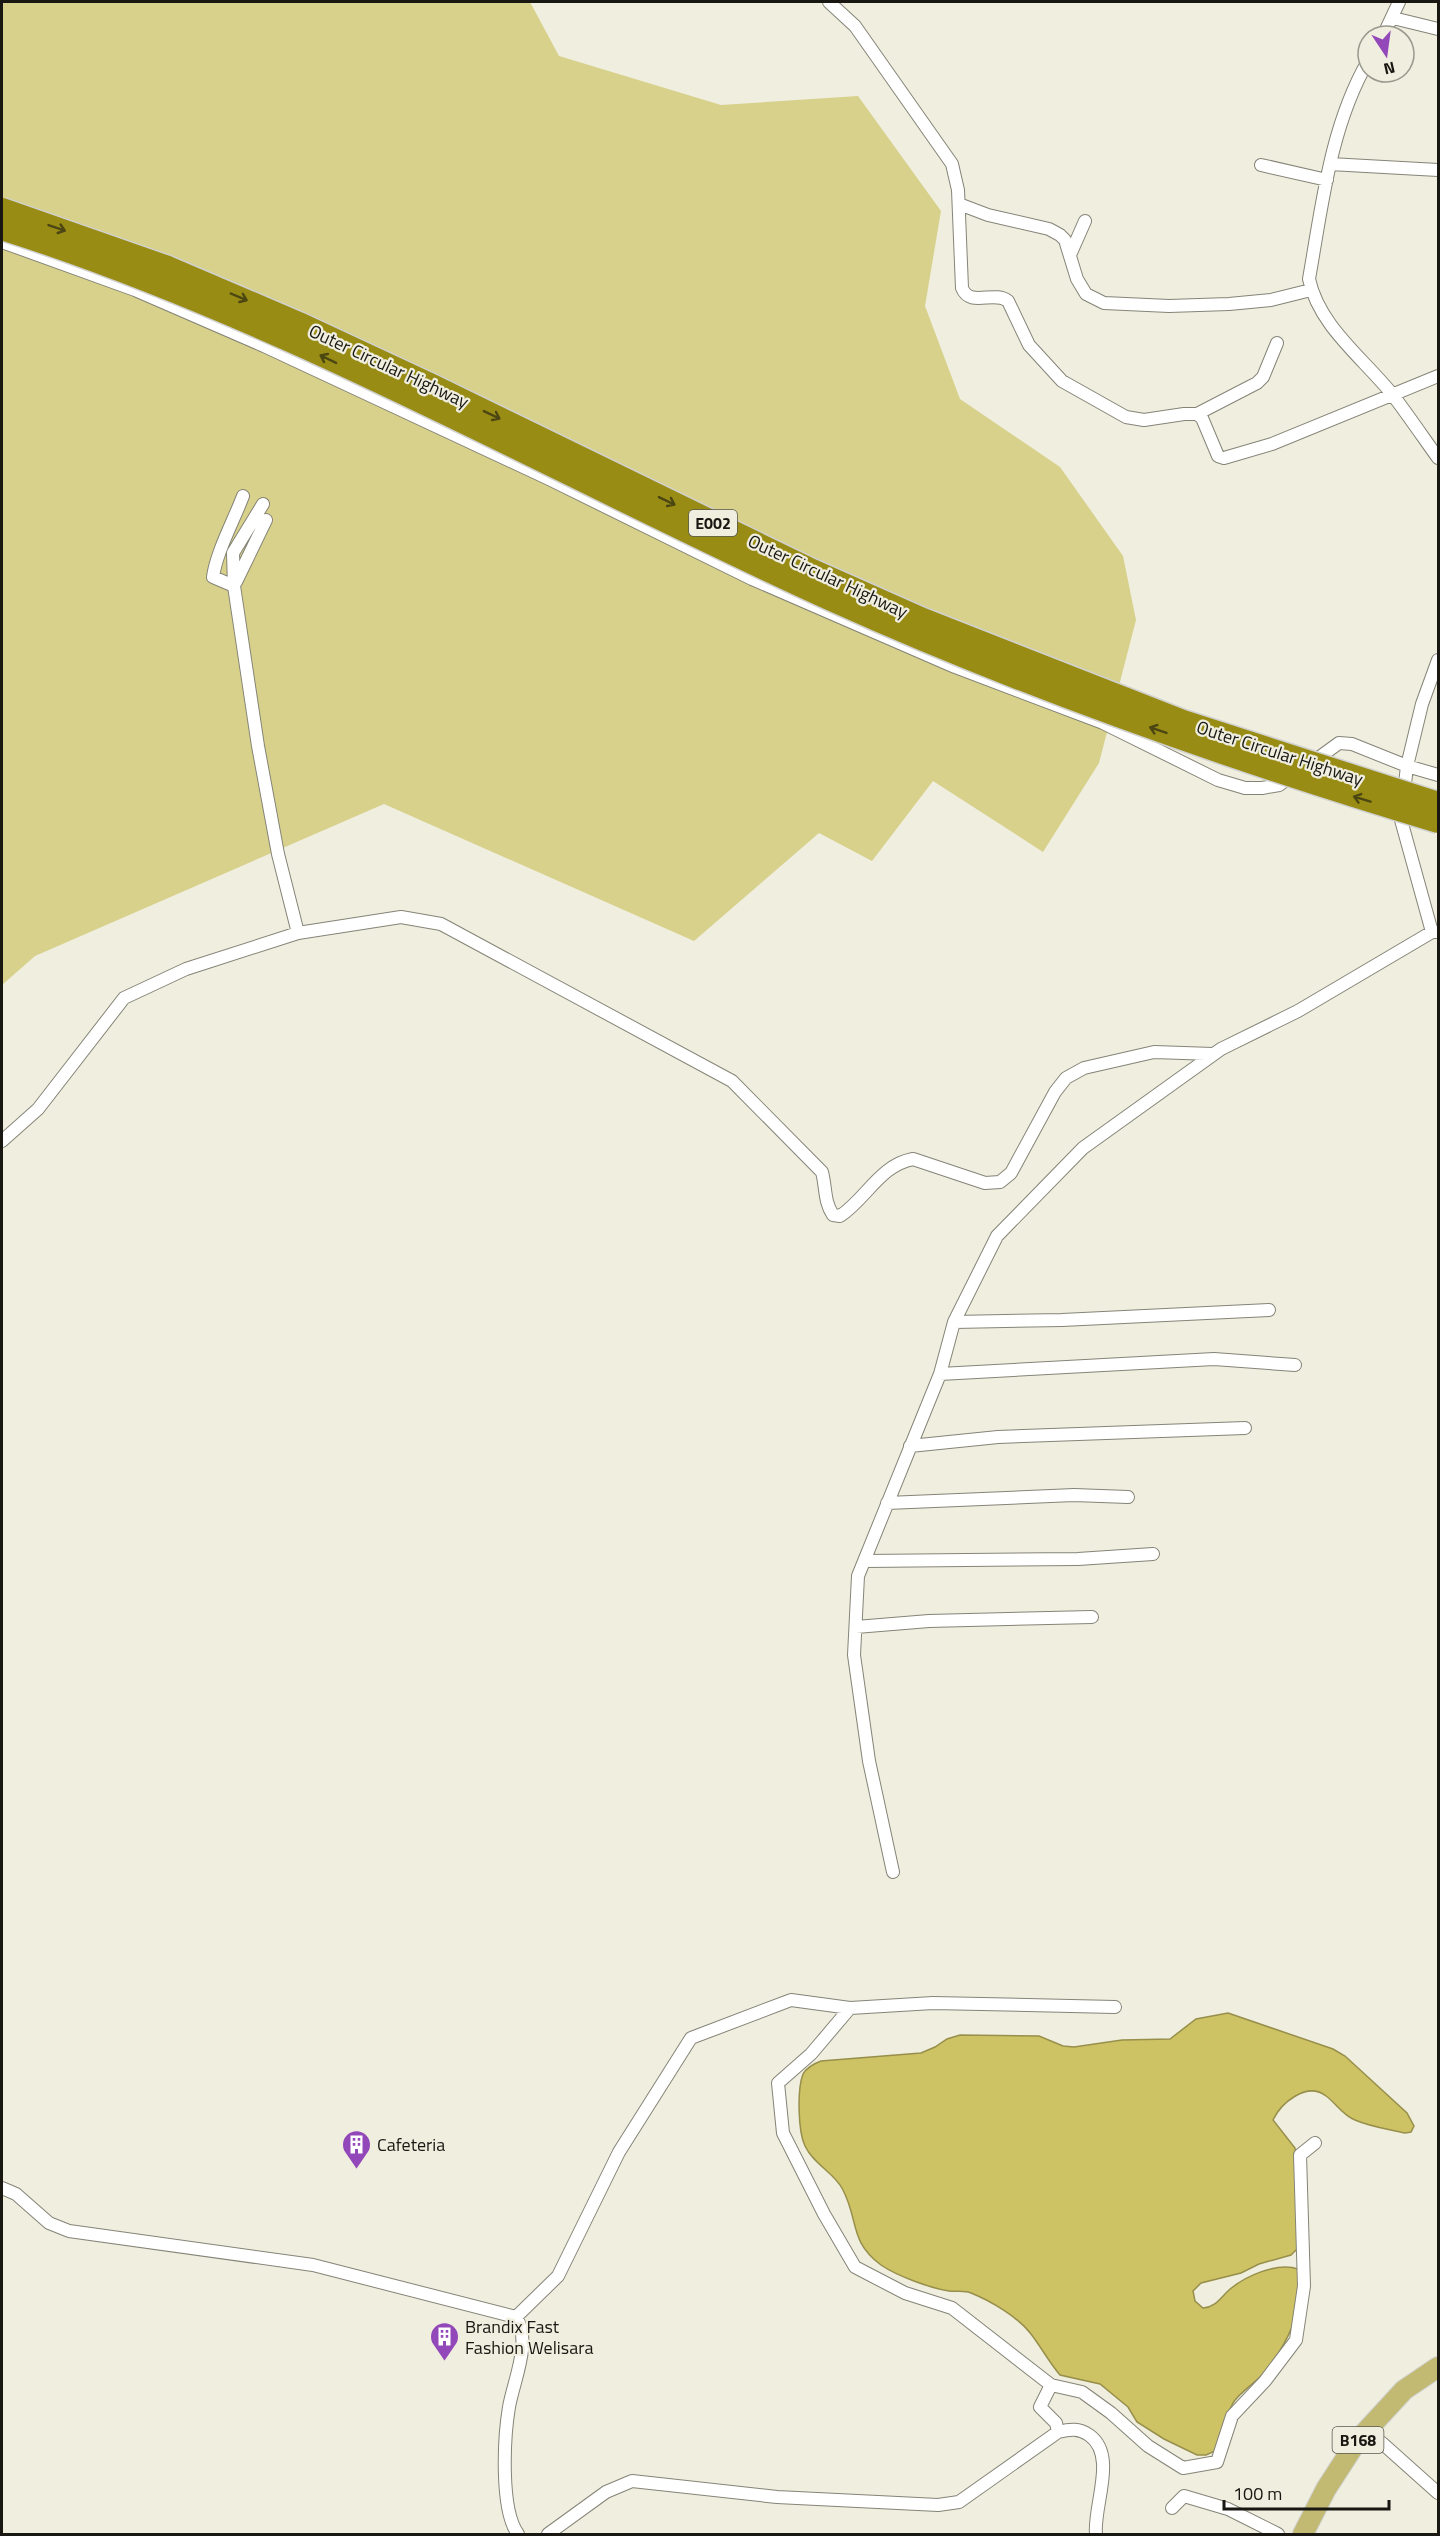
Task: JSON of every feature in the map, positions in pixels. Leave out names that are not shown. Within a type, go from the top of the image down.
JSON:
[{"type":"highway","name":"Outer Circular Highway","points":[[2,210],[168,267],[299,323],[798,563],[924,619],[1183,721],[1438,803]]},
{"type":"highway","name":"Outer Circular Highway","points":[[2,229],[52,245],[158,286],[300,345],[831,600],[978,661],[1137,723],[1438,822]]},
{"type":"main road","name":"B168","points":[[1303,2535],[1326,2489],[1365,2433],[1404,2390],[1438,2367]]},
{"type":"street","points":[[829,2],[855,26],[952,164],[957,177],[962,288],[965,295],[970,298],[1003,297],[1008,301],[1029,345],[1062,381],[1126,417],[1144,420],[1197,414],[1257,383],[1263,377],[1277,343]]},
{"type":"street","points":[[1390,24],[1399,2]]},
{"type":"street","points":[[1393,18],[1438,29]]},
{"type":"street","points":[[1358,84],[1344,116],[1330,164],[1309,279],[1311,290],[1325,318],[1391,394],[1438,458]]},
{"type":"street","points":[[1330,164],[1438,170]]},
{"type":"street","points":[[1261,165],[1327,180]]},
{"type":"street","points":[[959,204],[988,215],[1049,229],[1065,240],[1077,279],[1086,294],[1104,303],[1169,306],[1229,304],[1271,300],[1311,290]]},
{"type":"street","points":[[1070,255],[1085,221]]},
{"type":"street","points":[[2,242],[135,290],[264,346],[549,479],[752,579],[955,666],[1103,723],[1218,780],[1245,788],[1279,785],[1339,743],[1352,744],[1407,766],[1438,775]]},
{"type":"street","points":[[1197,414],[1202,418],[1218,456],[1224,458],[1272,444],[1438,376]]},
{"type":"street","points":[[234,586],[213,577],[215,560],[224,544],[243,496]]},
{"type":"street","points":[[263,504],[233,553],[234,586],[260,757],[278,854],[298,933]]},
{"type":"street","points":[[234,586],[266,520]]},
{"type":"street","points":[[893,1872],[869,1761],[854,1655],[858,1576],[940,1374],[954,1322],[998,1236],[1083,1148],[1213,1054],[1298,1011],[1435,932],[1401,820],[1407,766],[1422,704],[1438,660]]},
{"type":"street","points":[[2,1141],[38,1109],[124,998],[186,969],[298,933],[401,917],[441,924],[732,1081],[822,1172],[827,1189],[826,1204],[833,1215],[840,1216],[900,1161],[912,1159],[986,1183],[1000,1182],[1011,1173],[1055,1092],[1066,1078],[1084,1068],[1154,1052],[1213,1054]]},
{"type":"street","points":[[954,1322],[1062,1320],[1269,1310]]},
{"type":"street","points":[[940,1374],[1214,1359],[1296,1365]]},
{"type":"street","points":[[910,1446],[998,1437],[1245,1428]]},
{"type":"street","points":[[887,1503],[1074,1495],[1128,1497]]},
{"type":"street","points":[[864,1561],[1078,1559],[1153,1554]]},
{"type":"street","points":[[856,1627],[929,1621],[1092,1617]]},
{"type":"street","points":[[516,2317],[558,2276],[619,2152],[691,2038],[791,2000],[850,2008],[933,2003],[1115,2007]]},
{"type":"street","points":[[850,2008],[811,2054],[778,2083],[783,2133],[824,2214],[855,2267],[905,2293],[952,2308],[1050,2385],[1082,2392],[1111,2413],[1148,2446],[1183,2468],[1217,2462],[1232,2416],[1265,2381],[1296,2340],[1304,2286],[1300,2155],[1315,2143]]},
{"type":"street","points":[[2,2188],[16,2194],[49,2223],[69,2231],[313,2265],[516,2317],[522,2326],[524,2339],[509,2409],[505,2479],[511,2525],[518,2535]]},
{"type":"street","points":[[1050,2385],[1040,2407],[1056,2423],[1058,2432]]},
{"type":"street","points":[[548,2535],[606,2492],[632,2481],[777,2497],[938,2505],[959,2502],[1058,2432],[1069,2429],[1081,2430],[1092,2437],[1101,2449],[1104,2469],[1095,2524],[1096,2535]]},
{"type":"street","points":[[1365,2433],[1382,2443],[1438,2493]]},
{"type":"street","points":[[1172,2508],[1184,2496],[1228,2509],[1278,2535]]},
{"type":"shaded area","points":[[2,2],[530,2],[559,56],[721,105],[858,96],[941,211],[925,306],[960,399],[1060,467],[1123,556],[1136,620],[1099,763],[1043,852],[933,781],[872,861],[819,833],[694,941],[384,804],[35,956],[2,985]]},
{"type":"shaded area","points":[[1228,2013],[1333,2049],[1345,2056],[1407,2113],[1414,2126],[1411,2132],[1405,2133],[1361,2122],[1350,2118],[1326,2096],[1311,2091],[1295,2096],[1277,2113],[1273,2120],[1295,2148],[1299,2247],[1291,2255],[1259,2264],[1241,2273],[1201,2283],[1193,2291],[1195,2301],[1203,2308],[1215,2304],[1229,2290],[1252,2275],[1271,2269],[1290,2267],[1298,2269],[1301,2282],[1298,2311],[1279,2352],[1263,2374],[1233,2403],[1215,2451],[1206,2455],[1197,2455],[1164,2439],[1137,2422],[1128,2407],[1100,2384],[1060,2375],[1026,2328],[995,2305],[969,2292],[949,2291],[923,2284],[881,2265],[864,2248],[859,2239],[843,2190],[805,2146],[799,2110],[801,2081],[806,2069],[821,2061],[921,2053],[947,2039],[960,2035],[1039,2036],[1063,2046],[1074,2047],[1122,2040],[1170,2039],[1196,2019]]},
{"type":"place","name":"Cafeteria","points":[[356,2170]]},
{"type":"place","name":"Brandix Fast Fashion Welisara","points":[[444,2362]]}]
